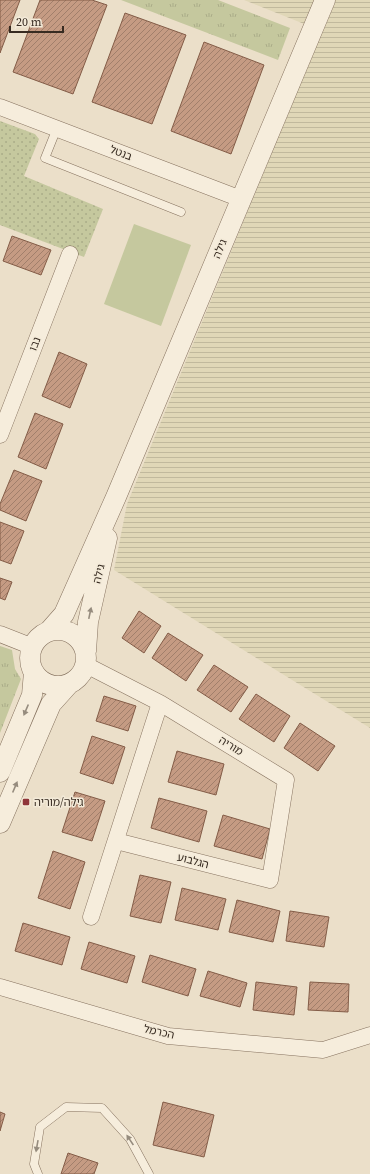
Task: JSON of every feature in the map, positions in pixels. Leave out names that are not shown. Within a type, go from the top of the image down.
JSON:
[{"type":"street","name":"גילה","points":[[49,631],[64,614],[116,497],[325,0]]},
{"type":"street","name":"בנטל","points":[[0,107],[241,199]]},
{"type":"street","name":"נבו","points":[[0,435],[70,254]]},
{"type":"street","name":"גילה","points":[[86,658],[88,622],[116,497]]},
{"type":"street","points":[[0,772],[32,695],[34,672],[30,660],[32,647],[40,636],[49,631],[61,630],[74,634],[83,643],[86,658],[80,676],[69,684],[51,704],[0,823]]},
{"type":"street","points":[[0,634],[32,647]]},
{"type":"street","name":"מוריה","points":[[86,658],[286,780],[270,880]]},
{"type":"street","points":[[34,672],[43,682],[61,686],[69,684]]},
{"type":"street","points":[[91,918],[160,703]]},
{"type":"street","name":"הגלבוע","points":[[116,842],[270,880]]},
{"type":"street","name":"הכרמל","points":[[0,987],[168,1036],[323,1050],[370,1035]]},
{"type":"lane","points":[[57,128],[45,158],[181,212]]},
{"type":"lane","points":[[38,1174],[34,1164],[40,1127],[66,1107],[102,1108],[130,1139],[149,1174]]},
{"type":"shaded area","points":[[244,0],[370,0],[370,728],[114,570],[127,504],[322,31]]},
{"type":"green space","points":[[121,0],[218,0],[290,28],[278,60]]},
{"type":"green space","points":[[0,121],[35,134],[39,139],[24,176],[103,209],[84,257],[0,225]]},
{"type":"green space","points":[[134,224],[191,245],[161,326],[104,304]]},
{"type":"green space","points":[[0,646],[12,650],[15,669],[21,679],[0,733]]},
{"type":"building","points":[[0,0],[20,0],[0,53]]},
{"type":"building","points":[[40,0],[92,0],[107,5],[73,94],[13,72]]},
{"type":"building","points":[[125,13],[186,35],[152,124],[92,102]]},
{"type":"building","points":[[204,42],[264,65],[231,154],[171,131]]},
{"type":"building","points":[[12,236],[51,250],[41,275],[3,261]]},
{"type":"building","points":[[59,352],[87,364],[70,408],[42,396]]},
{"type":"building","points":[[35,413],[63,424],[46,469],[18,457]]},
{"type":"building","points":[[14,470],[42,481],[26,521],[0,510],[0,504]]},
{"type":"building","points":[[0,522],[24,531],[11,564],[0,560]]},
{"type":"building","points":[[0,578],[12,582],[5,600],[0,598]]},
{"type":"building","points":[[139,611],[161,626],[144,653],[122,638]]},
{"type":"building","points":[[168,633],[203,655],[186,681],[152,658]]},
{"type":"building","points":[[214,665],[248,687],[231,712],[197,690]]},
{"type":"building","points":[[256,694],[290,716],[274,742],[239,719]]},
{"type":"building","points":[[104,696],[136,706],[128,731],[96,721]]},
{"type":"building","points":[[300,723],[335,746],[318,771],[284,748]]},
{"type":"building","points":[[92,736],[125,747],[113,784],[80,773]]},
{"type":"building","points":[[177,751],[224,764],[216,795],[168,782]]},
{"type":"building","points":[[75,792],[105,801],[92,841],[62,832]]},
{"type":"building","points":[[159,798],[207,811],[199,842],[151,828]]},
{"type":"building","points":[[223,815],[270,829],[262,859],[214,846]]},
{"type":"building","points":[[53,851],[85,862],[70,909],[38,898]]},
{"type":"building","points":[[140,875],[171,882],[161,923],[130,916]]},
{"type":"building","points":[[182,888],[226,899],[218,930],[175,920]]},
{"type":"building","points":[[237,900],[280,911],[273,942],[229,932]]},
{"type":"building","points":[[290,911],[329,917],[324,947],[286,941]]},
{"type":"building","points":[[23,923],[70,937],[62,965],[15,951]]},
{"type":"building","points":[[89,942],[135,956],[127,983],[81,969]]},
{"type":"building","points":[[150,955],[196,969],[188,996],[142,982]]},
{"type":"building","points":[[208,971],[247,983],[240,1007],[200,996]]},
{"type":"building","points":[[256,982],[297,987],[294,1015],[253,1010]]},
{"type":"building","points":[[310,982],[349,984],[348,1012],[308,1010]]},
{"type":"building","points":[[163,1102],[214,1115],[204,1157],[153,1145]]},
{"type":"building","points":[[0,1112],[5,1114],[0,1131]]},
{"type":"building","points":[[68,1153],[98,1163],[94,1174],[61,1174]]},
{"type":"place","name":"גילה/מוריה","points":[[26,802]]}]
